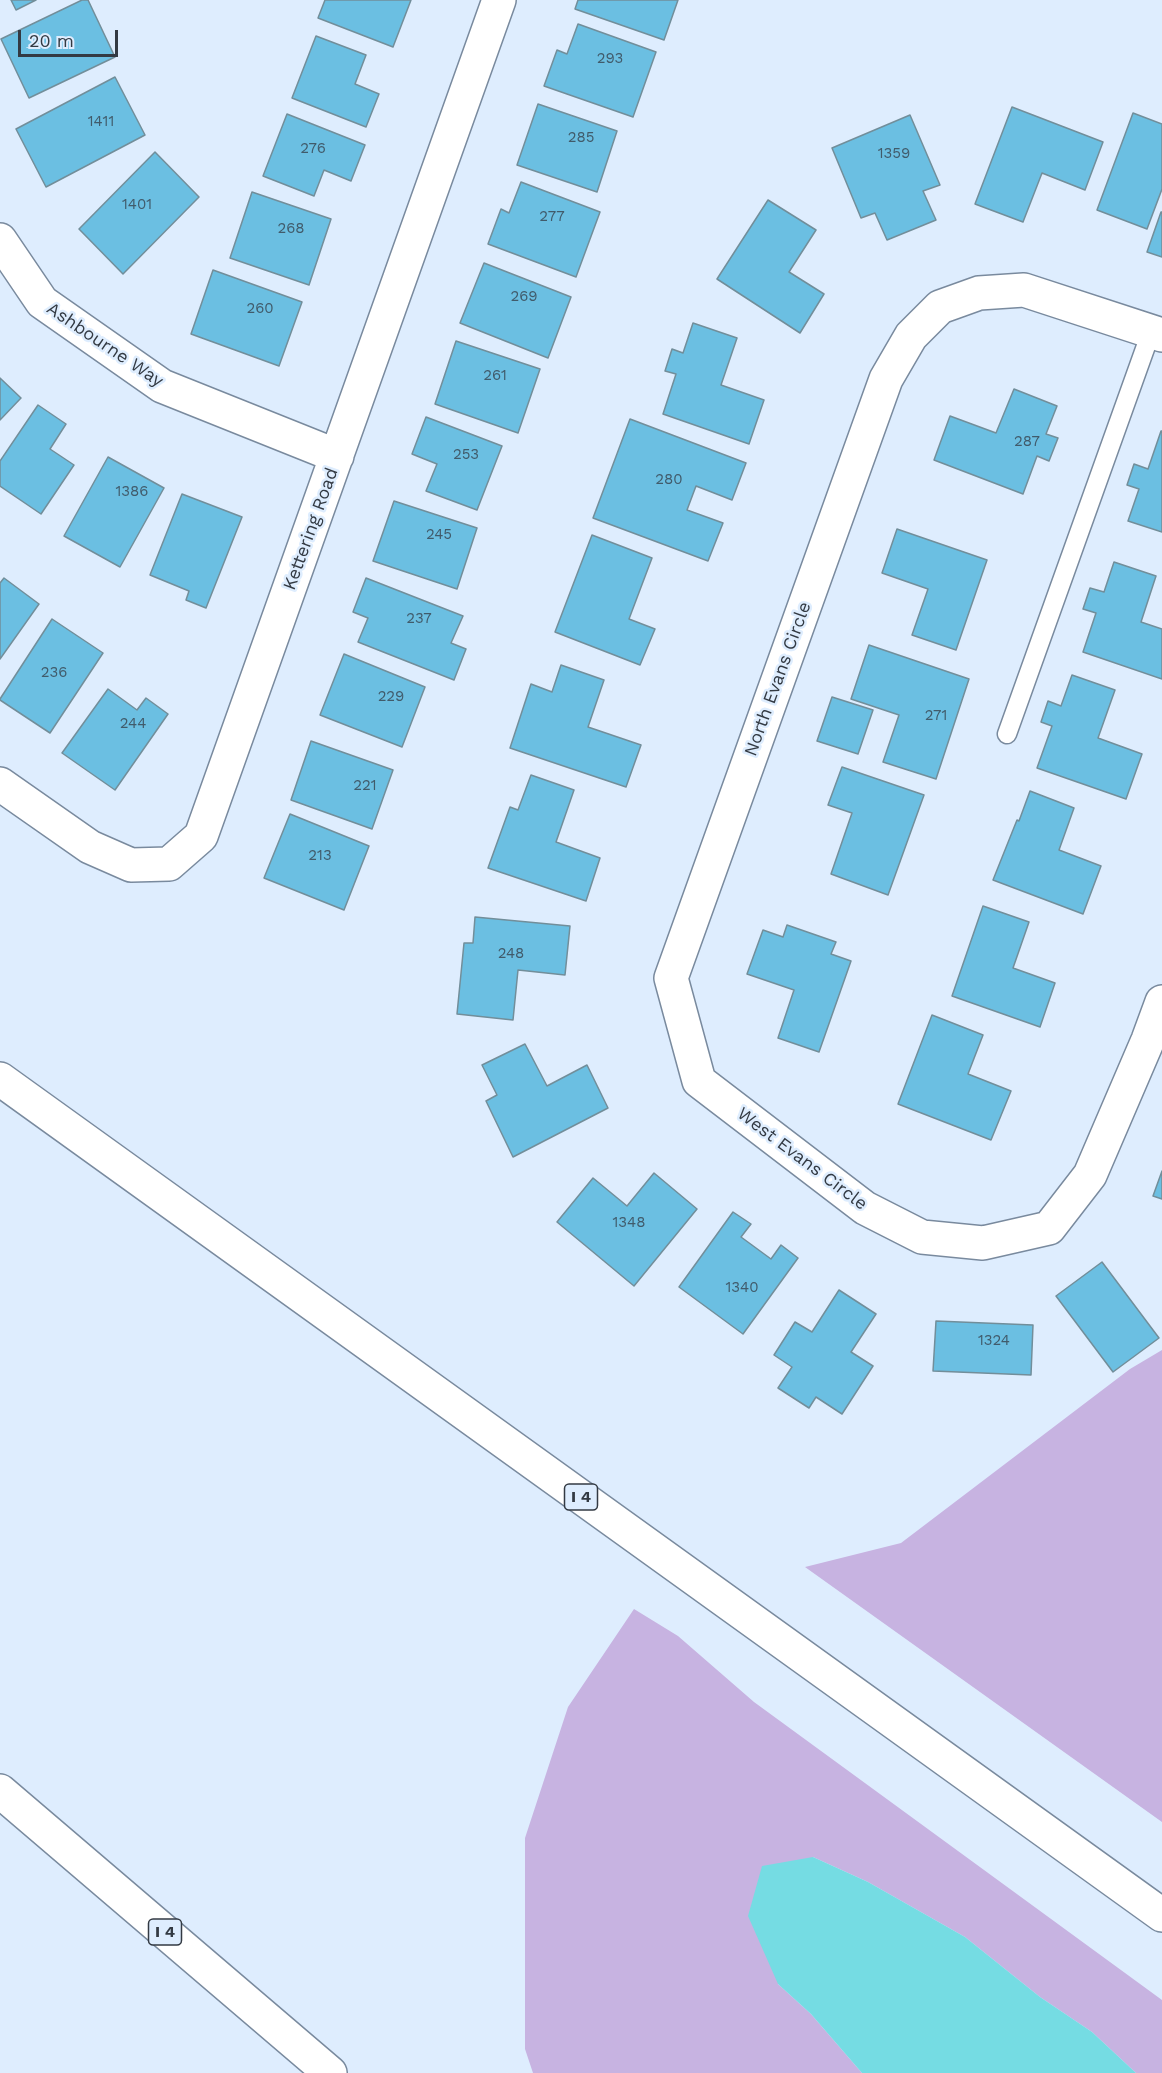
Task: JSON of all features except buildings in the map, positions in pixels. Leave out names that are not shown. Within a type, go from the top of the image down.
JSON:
[{"type":"main road","name":"Kettering Road","points":[[0,784],[90,848],[131,865],[169,864],[201,836],[499,0]]},
{"type":"main road","name":"Ashbourne Way","points":[[0,240],[42,302],[162,386],[337,456]]},
{"type":"main road","name":"North Evans Circle","points":[[671,978],[886,379],[911,336],[940,307],[979,293],[1024,290],[1157,334]]},
{"type":"main road","name":"West Evans Circle","points":[[671,978],[699,1081],[865,1208],[922,1237],[983,1244],[1049,1228],[1090,1175],[1155,1043],[1162,1002]]},
{"type":"main road","name":"I 4","points":[[0,1079],[1162,1915]]},
{"type":"main road","name":"I 4","points":[[0,1791],[330,2073]]},
{"type":"lane","points":[[1007,734],[1157,334]]},
{"type":"shaded area","points":[[1162,1350],[1162,1822],[805,1567],[901,1543],[1130,1369]]},
{"type":"shaded area","points":[[634,1609],[678,1636],[754,1702],[1162,2000],[1162,2073],[1136,2073],[1092,2032],[1040,1997],[965,1937],[868,1882],[813,1857],[778,1984],[811,2014],[862,2073],[533,2073],[525,2049],[525,1838],[568,1707]]},
{"type":"water","points":[[813,1857],[868,1882],[965,1937],[1040,1997],[1092,2032],[1136,2073],[862,2073],[811,2014],[778,1984],[748,1916],[762,1866]]}]
